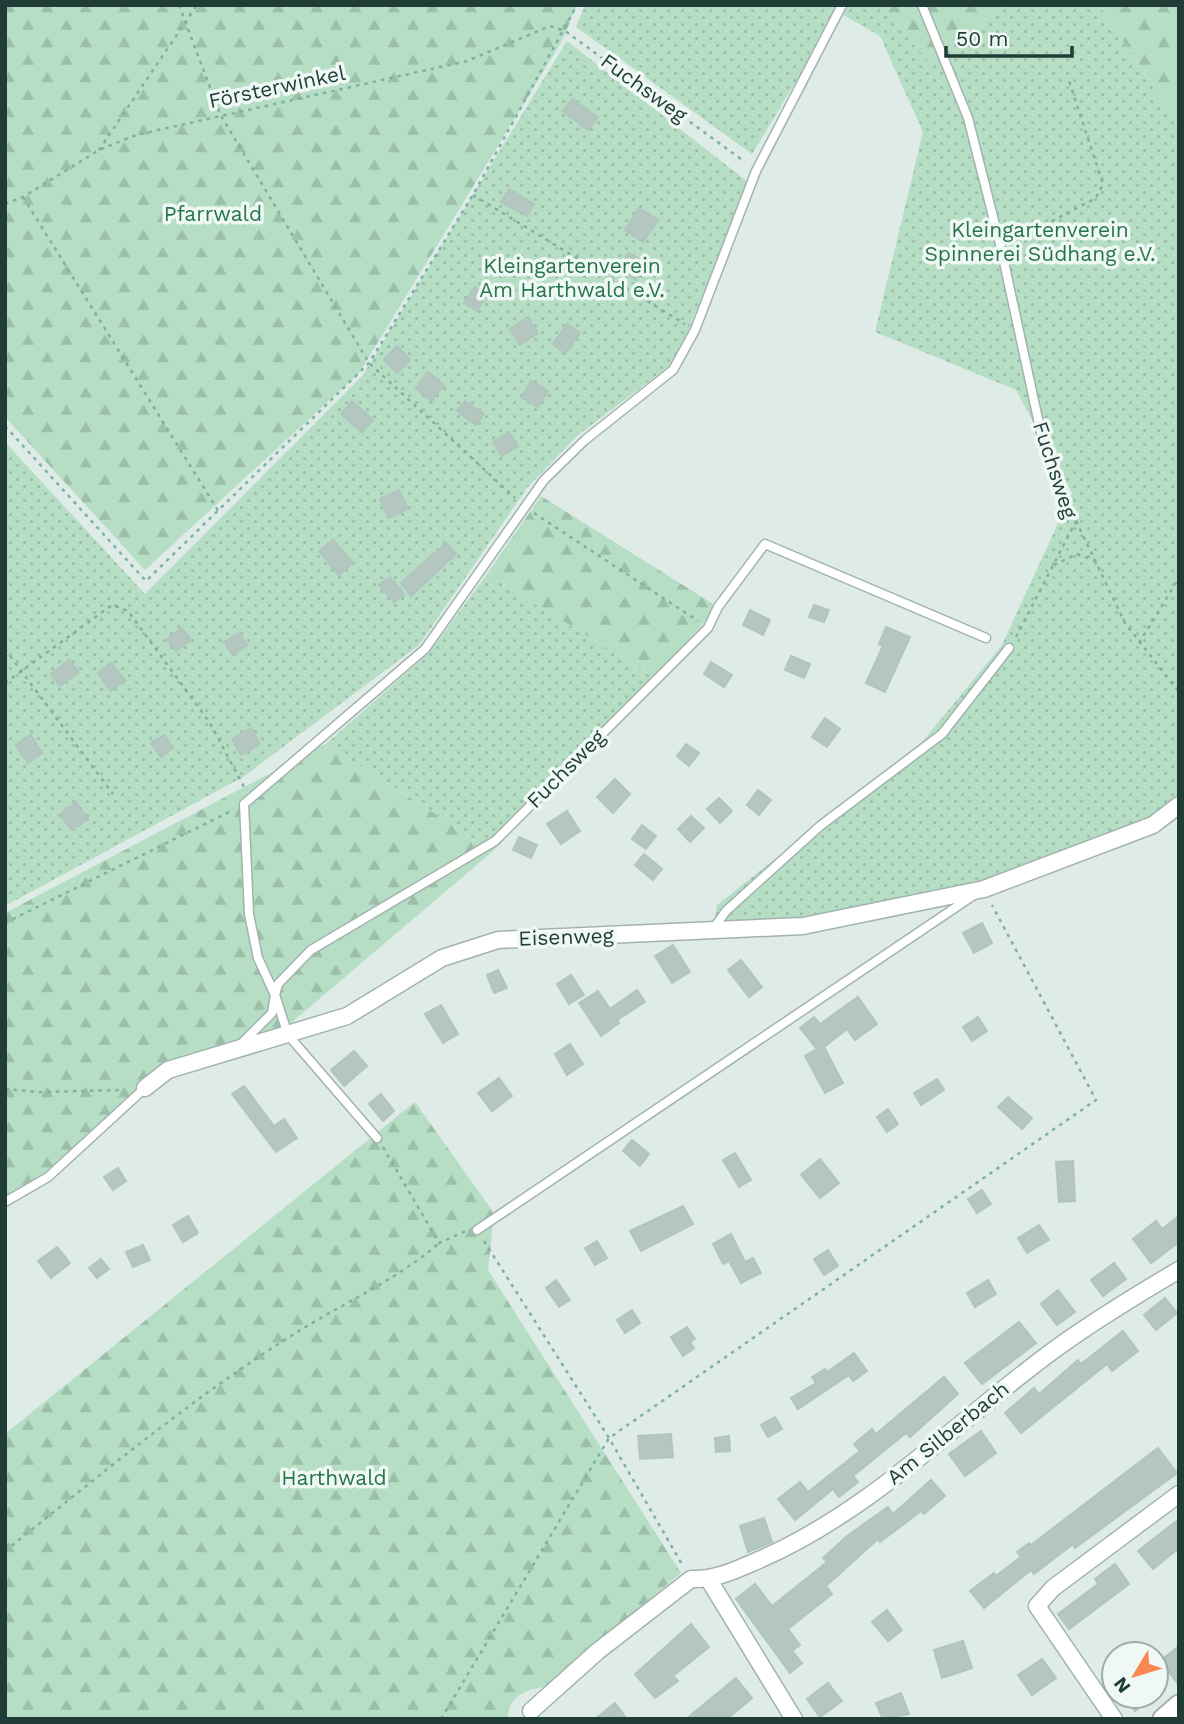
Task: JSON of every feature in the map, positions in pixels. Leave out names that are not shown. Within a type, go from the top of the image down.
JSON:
[{"type":"street","name":"Eisenweg","points":[[145,1088],[168,1070],[239,1046],[288,1035],[347,1016],[442,958],[498,940],[803,926],[984,889],[1153,825],[1179,805]]},
{"type":"street","name":"Am Silberbach","points":[[691,1579],[709,1580],[792,1546],[836,1521],[1059,1346],[1179,1270]]},
{"type":"street","points":[[1114,1719],[1037,1606],[1053,1588],[1179,1494]]},
{"type":"street","points":[[531,1711],[598,1651],[691,1579]]},
{"type":"street","points":[[709,1580],[794,1719]]},
{"type":"street","points":[[1163,1719],[1179,1705]]},
{"type":"lane","points":[[377,1138],[288,1035],[275,995],[258,958],[249,914],[247,801],[295,764],[425,649],[544,480],[585,440],[673,370],[695,330],[756,171],[842,5]]},
{"type":"lane","name":"Fuchsweg","points":[[922,5],[968,118],[1001,248],[1046,456],[1062,489]]},
{"type":"lane","name":"Fuchsweg","points":[[275,995],[278,984],[311,950],[495,841],[708,628],[718,607],[765,544],[986,638]]},
{"type":"lane","points":[[711,931],[726,911],[820,826],[943,734],[1009,648]]},
{"type":"lane","points":[[477,1230],[984,889]]},
{"type":"lane","points":[[239,1046],[272,1013],[275,995]]},
{"type":"lane","name":"Eisenweg","points":[[5,1202],[48,1177],[145,1088]]},
{"type":"path","points":[[179,5],[220,114],[369,363]]},
{"type":"path","points":[[99,150],[197,5]]},
{"type":"path","points":[[5,426],[146,581],[369,363],[472,195],[578,5]]},
{"type":"path","name":"Försterwinkel","points":[[5,204],[23,197],[99,150],[136,135],[220,114],[398,78],[467,61],[550,26],[565,31]]},
{"type":"path","name":"Fuchsweg","points":[[565,31],[756,171]]},
{"type":"path","points":[[1001,248],[1096,198],[1103,184],[1069,81]]},
{"type":"path","points":[[472,195],[695,330]]},
{"type":"path","points":[[23,197],[219,512]]},
{"type":"path","name":"Fuchsweg","points":[[1009,648],[1076,521],[1062,489]]},
{"type":"path","points":[[1076,521],[1125,623],[1179,692]]},
{"type":"path","points":[[1054,565],[1077,554],[1096,561]]},
{"type":"path","points":[[1139,643],[1179,578]]},
{"type":"path","points":[[5,683],[112,605],[128,611],[211,723],[247,801],[5,923]]},
{"type":"path","points":[[5,649],[113,794]]},
{"type":"path","points":[[441,1719],[609,1438],[1096,1100],[984,889]]},
{"type":"path","points":[[5,1089],[89,1092],[145,1088]]},
{"type":"path","points":[[377,1138],[439,1242]]},
{"type":"path","points":[[5,1551],[163,1425],[294,1334],[411,1268],[439,1242],[471,1229],[477,1230],[609,1438],[691,1579]]},
{"type":"green space","name":"Pfarrwald","points":[[5,5],[577,5],[562,41],[359,373],[145,570],[5,417]]},
{"type":"green space","name":"Kleingartenverein Spinnerei Südhang e.V.","points":[[585,5],[880,5],[930,63],[1004,5],[1099,5],[1179,127],[1179,796],[1146,822],[986,882],[839,915],[713,927],[717,905],[922,742],[1002,645],[1072,493],[1016,390],[875,332],[923,132],[880,36],[838,12],[752,154],[576,27]]},
{"type":"green space","points":[[880,5],[1004,5],[930,63]]},
{"type":"green space","points":[[1099,5],[1179,5],[1179,127]]},
{"type":"green space","name":"Kleingartenverein Am Harthwald e.V.","points":[[567,41],[748,182],[686,336],[668,367],[577,436],[527,488],[419,645],[243,777],[5,906],[5,442],[145,594],[363,375]]},
{"type":"green space","points":[[541,496],[718,607],[654,677],[487,574]]},
{"type":"green space","points":[[487,574],[654,677],[493,851],[326,744],[429,653]]},
{"type":"green space","points":[[326,744],[493,851],[284,1029],[164,1070],[44,1173],[5,1197],[5,913]]},
{"type":"green space","name":"Harthwald","points":[[415,1102],[494,1213],[488,1270],[681,1573],[544,1687],[530,1690],[514,1700],[508,1719],[5,1719],[5,1434]]},
{"type":"building","points":[[572,99],[598,117],[588,130],[563,111]]},
{"type":"building","points":[[509,189],[534,204],[527,216],[501,202]]},
{"type":"building","points":[[639,208],[658,220],[643,242],[625,230]]},
{"type":"building","points":[[628,253],[645,262],[636,280],[618,270]]},
{"type":"building","points":[[475,287],[487,296],[477,311],[464,303]]},
{"type":"building","points":[[528,317],[538,333],[520,345],[510,329]]},
{"type":"building","points":[[567,324],[580,333],[566,353],[553,344]]},
{"type":"building","points":[[397,346],[410,360],[397,373],[384,360]]},
{"type":"building","points":[[428,372],[444,385],[432,401],[416,388]]},
{"type":"building","points":[[531,381],[548,391],[538,407],[522,398]]},
{"type":"building","points":[[352,401],[373,420],[362,432],[341,414]]},
{"type":"building","points":[[465,401],[484,414],[476,425],[457,411]]},
{"type":"building","points":[[509,432],[518,446],[502,456],[493,442]]},
{"type":"building","points":[[399,490],[408,509],[388,518],[380,499]]},
{"type":"building","points":[[333,540],[353,563],[339,575],[319,551]]},
{"type":"building","points":[[446,543],[456,554],[411,596],[401,583]]},
{"type":"building","points":[[390,577],[404,594],[394,602],[379,585]]},
{"type":"building","points":[[814,605],[829,610],[824,622],[809,617]]},
{"type":"building","points":[[750,610],[770,620],[763,635],[743,625]]},
{"type":"building","points":[[886,627],[910,637],[885,692],[866,683],[883,646],[879,644]]},
{"type":"building","points":[[182,628],[191,640],[176,651],[167,639]]},
{"type":"building","points":[[239,633],[247,645],[233,655],[224,642]]},
{"type":"building","points":[[791,656],[810,664],[804,678],[785,670]]},
{"type":"building","points":[[69,660],[79,672],[60,686],[51,674]]},
{"type":"building","points":[[711,662],[732,675],[724,687],[704,674]]},
{"type":"building","points":[[111,663],[125,680],[111,691],[98,673]]},
{"type":"building","points":[[825,718],[840,729],[827,747],[812,737]]},
{"type":"building","points":[[251,728],[260,744],[241,755],[232,739]]},
{"type":"building","points":[[31,735],[42,753],[28,763],[16,745]]},
{"type":"building","points":[[164,735],[173,748],[161,757],[151,743]]},
{"type":"building","points":[[686,744],[699,753],[689,766],[677,756]]},
{"type":"building","points":[[615,779],[630,794],[613,813],[597,797]]},
{"type":"building","points":[[758,790],[771,800],[759,815],[747,805]]},
{"type":"building","points":[[719,798],[732,811],[720,823],[707,809]]},
{"type":"building","points":[[76,802],[88,819],[72,830],[60,815]]},
{"type":"building","points":[[567,811],[580,831],[561,844],[547,824]]},
{"type":"building","points":[[691,816],[704,828],[690,842],[678,829]]},
{"type":"building","points":[[642,825],[656,836],[646,849],[632,839]]},
{"type":"building","points":[[519,837],[537,845],[531,858],[513,850]]},
{"type":"building","points":[[644,854],[662,869],[653,880],[635,865]]},
{"type":"building","points":[[982,923],[992,943],[974,953],[963,933]]},
{"type":"building","points":[[673,945],[690,972],[672,983],[655,956]]},
{"type":"building","points":[[741,960],[762,987],[749,997],[728,970]]},
{"type":"building","points":[[498,970],[507,988],[494,993],[487,975]]},
{"type":"building","points":[[571,975],[584,995],[569,1004],[557,984]]},
{"type":"building","points":[[637,990],[645,1002],[617,1020],[619,1023],[601,1036],[579,1003],[598,991],[610,1009]]},
{"type":"building","points":[[858,997],[877,1024],[855,1040],[847,1029],[824,1047],[843,1083],[825,1093],[805,1056],[817,1049],[800,1028],[814,1017],[820,1024]]},
{"type":"building","points":[[441,1005],[458,1034],[443,1043],[425,1014]]},
{"type":"building","points":[[978,1017],[987,1031],[972,1041],[963,1027]]},
{"type":"building","points":[[570,1044],[583,1064],[567,1075],[555,1054]]},
{"type":"building","points":[[354,1051],[367,1066],[344,1086],[331,1070]]},
{"type":"building","points":[[499,1078],[512,1096],[492,1111],[478,1093]]},
{"type":"building","points":[[937,1079],[944,1090],[921,1105],[914,1093]]},
{"type":"building","points":[[244,1086],[274,1126],[284,1119],[297,1138],[276,1152],[232,1094]]},
{"type":"building","points":[[381,1094],[394,1111],[383,1121],[369,1104]]},
{"type":"building","points":[[1008,1097],[1032,1118],[1022,1129],[998,1107]]},
{"type":"building","points":[[888,1109],[898,1124],[887,1132],[877,1117]]},
{"type":"building","points":[[632,1140],[649,1154],[640,1166],[623,1151]]},
{"type":"building","points":[[735,1153],[751,1180],[739,1187],[723,1160]]},
{"type":"building","points":[[820,1159],[839,1183],[820,1198],[801,1175]]},
{"type":"building","points":[[1073,1161],[1075,1201],[1059,1202],[1056,1162]]},
{"type":"building","points":[[118,1168],[126,1181],[113,1190],[104,1177]]},
{"type":"building","points":[[982,1190],[991,1204],[977,1213],[968,1199]]},
{"type":"building","points":[[683,1206],[693,1224],[641,1251],[630,1231]]},
{"type":"building","points":[[188,1216],[198,1233],[183,1242],[173,1225]]},
{"type":"building","points":[[1179,1216],[1179,1242],[1151,1263],[1133,1239],[1156,1221],[1162,1229]]},
{"type":"building","points":[[1039,1225],[1049,1240],[1027,1253],[1018,1238]]},
{"type":"building","points":[[731,1234],[745,1262],[753,1258],[761,1273],[741,1283],[729,1261],[723,1264],[713,1244]]},
{"type":"building","points":[[597,1241],[607,1258],[595,1265],[585,1248]]},
{"type":"building","points":[[143,1245],[150,1260],[133,1267],[126,1252]]},
{"type":"building","points":[[57,1247],[70,1263],[51,1278],[38,1261]]},
{"type":"building","points":[[828,1250],[838,1266],[824,1275],[814,1259]]},
{"type":"building","points":[[101,1259],[109,1269],[97,1278],[89,1268]]},
{"type":"building","points":[[1114,1263],[1126,1279],[1103,1296],[1091,1280]]},
{"type":"building","points":[[556,1280],[570,1300],[559,1307],[546,1288]]},
{"type":"building","points":[[988,1280],[996,1294],[975,1307],[967,1293]]},
{"type":"building","points":[[1058,1290],[1075,1312],[1057,1325],[1041,1304]]},
{"type":"building","points":[[1165,1298],[1177,1313],[1156,1330],[1144,1315]]},
{"type":"building","points":[[632,1310],[640,1323],[625,1333],[617,1320]]},
{"type":"building","points":[[1019,1322],[1036,1343],[982,1384],[965,1363]]},
{"type":"building","points":[[687,1327],[695,1339],[690,1342],[694,1348],[683,1356],[671,1337]]},
{"type":"building","points":[[1123,1331],[1138,1351],[1112,1371],[1107,1364],[1021,1433],[1005,1413],[1034,1388],[1039,1394],[1078,1360],[1081,1364]]},
{"type":"building","points":[[854,1353],[867,1371],[853,1381],[849,1375],[798,1409],[791,1398],[816,1383],[812,1377],[825,1369],[827,1372]]},
{"type":"building","points":[[944,1377],[958,1394],[910,1437],[906,1433],[853,1476],[858,1482],[839,1497],[833,1489],[795,1520],[778,1499],[800,1482],[808,1492],[860,1451],[854,1444],[872,1429],[876,1434]]},
{"type":"building","points":[[775,1417],[782,1429],[768,1437],[761,1425]]},
{"type":"building","points":[[981,1431],[996,1453],[965,1476],[949,1454]]},
{"type":"building","points":[[671,1434],[673,1457],[640,1459],[638,1436]]},
{"type":"building","points":[[729,1436],[730,1451],[716,1452],[715,1438]]},
{"type":"building","points":[[1158,1448],[1177,1473],[1075,1548],[1073,1544],[1034,1574],[1031,1570],[984,1608],[970,1591],[1021,1557],[1017,1552],[1029,1543],[1031,1545]]},
{"type":"building","points":[[931,1480],[945,1496],[924,1514],[921,1511],[880,1542],[878,1539],[826,1586],[832,1594],[788,1629],[800,1645],[792,1651],[802,1663],[790,1673],[736,1599],[755,1584],[772,1606],[827,1562],[823,1558],[847,1536],[888,1507],[893,1514]]},
{"type":"building","points":[[764,1518],[772,1542],[748,1552],[740,1526]]},
{"type":"building","points":[[1179,1519],[1179,1548],[1153,1569],[1138,1551]]},
{"type":"building","points":[[1115,1564],[1129,1584],[1069,1629],[1058,1614],[1098,1584],[1095,1579]]},
{"type":"building","points":[[887,1610],[902,1630],[888,1641],[872,1622]]},
{"type":"building","points":[[691,1624],[709,1647],[673,1676],[678,1681],[655,1698],[635,1674]]},
{"type":"building","points":[[963,1641],[972,1668],[942,1678],[934,1650]]},
{"type":"building","points":[[1179,1646],[1179,1685],[1170,1674],[1170,1653]]},
{"type":"building","points":[[1042,1659],[1056,1678],[1032,1695],[1018,1675]]},
{"type":"building","points":[[736,1678],[752,1698],[727,1719],[686,1719]]},
{"type":"building","points":[[828,1683],[842,1701],[820,1717],[807,1699]]},
{"type":"building","points":[[901,1693],[909,1714],[883,1719],[876,1703]]},
{"type":"building","points":[[615,1703],[627,1719],[595,1719]]}]
